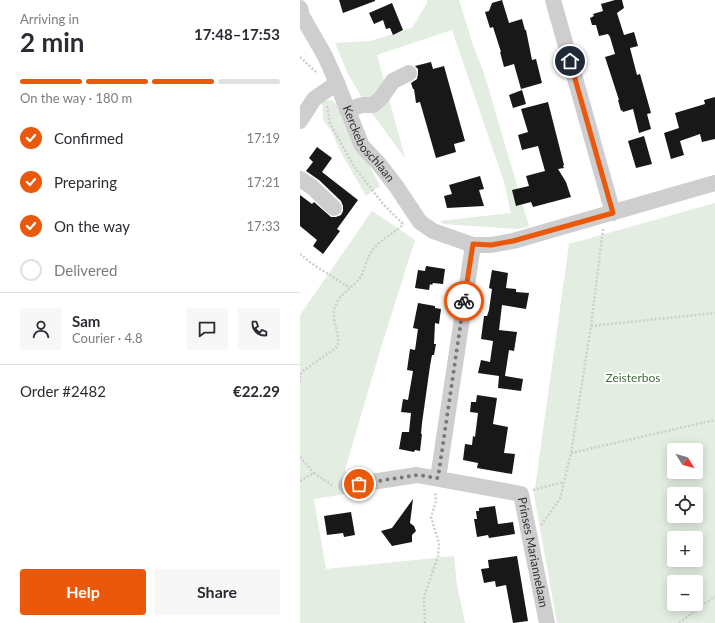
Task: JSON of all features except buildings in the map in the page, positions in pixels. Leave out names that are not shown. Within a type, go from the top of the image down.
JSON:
[{"type":"street","points":[[553,0],[613,213]]},
{"type":"street","name":"Kerckeboschlaan","points":[[300,8],[302,16],[325,56],[362,146],[379,164],[396,186],[420,222],[433,231],[473,244],[491,245],[513,241],[715,183]]},
{"type":"street","points":[[347,110],[362,105],[373,105],[381,98],[393,81],[409,73]]},
{"type":"street","points":[[300,121],[314,98],[337,83]]},
{"type":"street","points":[[300,179],[312,187],[334,208]]},
{"type":"street","points":[[438,478],[473,244]]},
{"type":"street","name":"Prinses Mariannelaan","points":[[346,486],[417,475],[521,494],[547,623]]},
{"type":"path","points":[[300,382],[300,374],[303,371],[336,348],[339,343],[333,320],[335,306],[344,292],[358,280],[370,254],[377,244],[404,224]]},
{"type":"path","points":[[529,532],[540,527],[560,499],[571,453],[591,326],[603,228]]},
{"type":"path","points":[[300,254],[350,288]]},
{"type":"path","points":[[591,326],[715,313]]},
{"type":"path","points":[[571,453],[715,420]]},
{"type":"path","points":[[300,457],[314,473],[332,485],[346,486]]},
{"type":"path","points":[[300,481],[314,473]]},
{"type":"path","points":[[425,623],[424,597],[438,556],[439,543],[431,517],[437,497],[435,489],[438,478]]},
{"type":"path","points":[[521,494],[564,482]]},
{"type":"path","points":[[679,623],[715,596]]},
{"type":"green space","points":[[427,0],[459,0],[474,48],[484,73],[529,226],[519,229],[443,224],[440,221],[511,213],[504,182],[452,30],[377,55],[405,158],[368,108],[348,74],[335,43],[370,41],[412,28],[427,3]]},
{"type":"green space","points":[[331,100],[338,105],[380,186],[366,196],[340,151],[332,132],[323,120],[322,101]]},
{"type":"green space","name":"Zeisterbos","points":[[715,203],[715,623],[557,623],[534,495],[569,244]]},
{"type":"green space","points":[[372,211],[415,240],[379,354],[345,470],[358,492],[314,499],[326,569],[454,556],[457,585],[465,623],[300,623],[300,315]]},
{"type":"way so far","points":[[359,484],[417,475],[438,478],[464,301]]},
{"type":"route","points":[[464,301],[473,244],[491,245],[513,241],[613,213],[570,61]]}]
